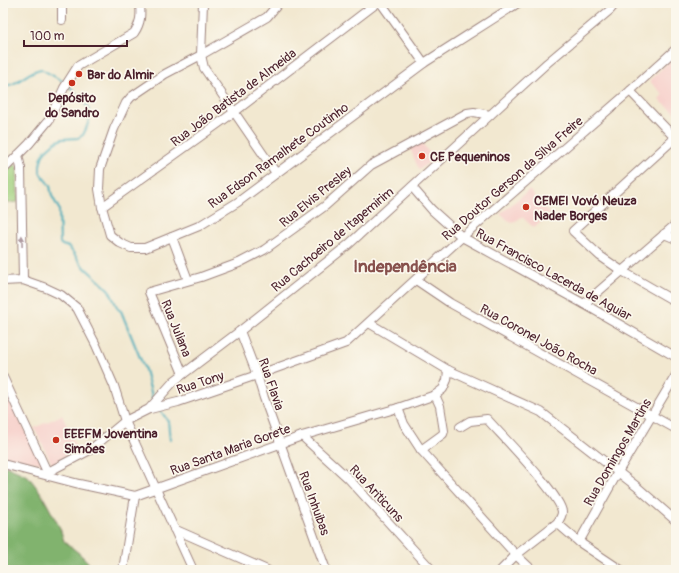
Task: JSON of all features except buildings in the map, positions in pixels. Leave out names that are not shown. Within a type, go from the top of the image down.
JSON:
[{"type":"street","points":[[62,3],[62,20]]},
{"type":"street","points":[[3,170],[49,120],[64,88],[78,66],[134,33],[139,26],[141,17],[140,3]]},
{"type":"street","points":[[203,3],[201,55],[204,68],[276,173]]},
{"type":"street","name":"Rua Edson Ramalhete Coutinho","points":[[279,3],[267,17],[165,74],[131,97],[126,104],[114,129],[100,169],[99,189],[102,207],[110,235],[120,243],[130,248],[144,248],[199,226],[238,202],[424,63],[518,3]]},
{"type":"street","name":"Rua João Batista de Almeida","points":[[102,207],[234,113],[377,3]]},
{"type":"street","points":[[381,3],[424,63]]},
{"type":"street","name":"Rua Cachoeiro de Itapemirim","points":[[49,474],[90,450],[125,421],[149,409],[174,381],[240,331],[348,245],[546,63],[610,10],[616,3]]},
{"type":"street","name":"Rua Doutor Gerson da Silva Freire","points":[[257,375],[346,343],[370,323],[462,237],[676,49]]},
{"type":"street","points":[[630,91],[676,138],[573,230],[600,256],[622,271],[676,302]]},
{"type":"street","name":"Rua Elvis Presley","points":[[149,292],[239,263],[264,250],[324,206],[371,165],[467,114],[474,112],[490,115]]},
{"type":"street","points":[[18,155],[21,168],[23,280]]},
{"type":"street","name":"Rua Francisco Lacerda de Aguiar","points":[[412,187],[432,210],[462,237],[584,304],[676,357]]},
{"type":"street","points":[[584,304],[676,224]]},
{"type":"street","points":[[664,234],[676,239]]},
{"type":"street","points":[[172,237],[188,280]]},
{"type":"street","points":[[3,281],[23,280],[61,295],[77,308],[96,345],[114,386],[125,421],[193,570]]},
{"type":"street","name":"Rua Coronel João Rocha","points":[[416,280],[450,303],[544,354],[604,389],[652,414],[676,429]]},
{"type":"street","name":"Rua Juliana","points":[[149,292],[183,374]]},
{"type":"street","points":[[370,323],[448,370],[541,412],[618,472],[676,521]]},
{"type":"street","name":"Rua Flavia","points":[[240,331],[257,375],[280,444]]},
{"type":"street","points":[[420,450],[443,434],[444,431],[440,406],[435,395],[443,389],[447,380],[448,370]]},
{"type":"street","name":"Rua Tony","points":[[149,409],[178,402],[257,375]]},
{"type":"street","name":"Rua Domingos Martins","points":[[579,542],[618,472],[676,375]]},
{"type":"street","points":[[3,377],[49,474]]},
{"type":"street","name":"Rua Santa Maria Gorete","points":[[136,496],[302,436],[398,408],[435,395]]},
{"type":"street","points":[[398,408],[404,424],[420,450],[516,555],[532,570]]},
{"type":"street","points":[[460,427],[470,421],[487,419],[552,491],[562,511],[561,517],[557,523],[516,555],[501,570]]},
{"type":"street","name":"Rua Ariticuns","points":[[302,436],[348,478],[432,570]]},
{"type":"street","name":"Rua Inhuibas","points":[[280,444],[326,570]]},
{"type":"street","points":[[3,464],[49,474],[79,484],[136,496],[123,570]]},
{"type":"street","points":[[557,523],[579,542],[621,570]]},
{"type":"street","points":[[174,529],[267,570]]},
{"type":"shaded area","points":[[676,55],[676,113],[659,100],[663,94],[649,81]]},
{"type":"shaded area","name":"CE Pequeninos","points":[[421,141],[433,159],[419,170],[410,148]]},
{"type":"shaded area","name":"CEMEI Vovó Neuza Nader Borges","points":[[529,190],[550,214],[534,228],[522,217],[512,223],[500,214]]},
{"type":"shaded area","points":[[8,399],[44,464],[3,456],[3,400]]},
{"type":"shaded area","name":"EEEFM Joventina Simões","points":[[62,415],[77,450],[52,464],[34,428]]},
{"type":"green space","points":[[14,164],[17,167],[18,202],[3,203],[3,175]]},
{"type":"green space","points":[[3,465],[28,476],[41,493],[60,528],[64,541],[88,562],[91,570],[3,570]]},
{"type":"waterway","points":[[3,86],[13,84],[31,72],[41,69],[66,83]]},
{"type":"waterway","points":[[69,86],[84,101],[89,110],[89,120],[83,135],[78,138],[62,139],[54,143],[45,151],[40,165],[40,173],[50,186],[52,196],[59,209],[60,243],[69,247],[82,265],[109,290],[118,309],[121,311],[145,370],[153,400]]},
{"type":"waterway","points":[[160,410],[168,421],[170,440]]},
{"type":"place","name":"Bar do Almir","points":[[79,74]]},
{"type":"place","name":"Depósito do Sandro","points":[[72,83]]},
{"type":"place","name":"CE Pequeninos","points":[[422,156]]},
{"type":"place","name":"CEMEI Vovó Neuza Nader Borges","points":[[526,207]]},
{"type":"place","name":"EEEFM Joventina Simões","points":[[56,440]]},
{"type":"district","name":"Independência","points":[[405,266]]}]
